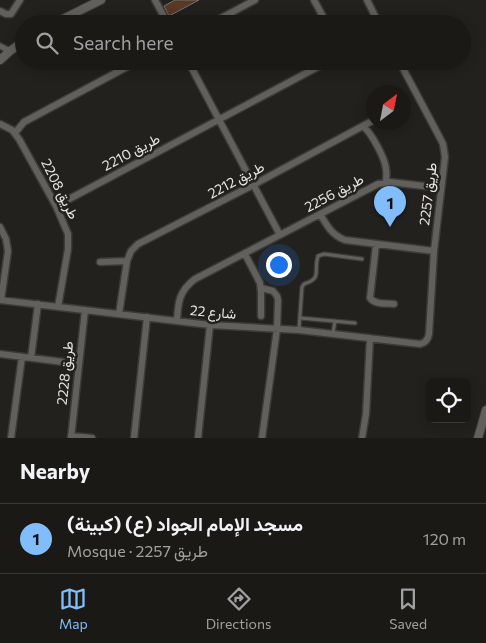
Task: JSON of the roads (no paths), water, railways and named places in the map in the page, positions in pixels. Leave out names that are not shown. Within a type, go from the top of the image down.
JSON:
[{"type":"street","points":[[0,11],[11,14],[20,0]]},
{"type":"street","points":[[71,15],[101,0]]},
{"type":"street","points":[[156,0],[164,15]]},
{"type":"street","points":[[227,15],[255,0]]},
{"type":"street","points":[[314,0],[322,15]]},
{"type":"street","points":[[367,0],[374,15]]},
{"type":"street","points":[[0,46],[10,51]]},
{"type":"street","points":[[0,60],[15,47]]},
{"type":"street","points":[[15,133],[24,122],[121,70]]},
{"type":"street","points":[[193,70],[280,235]]},
{"type":"street","name":"طريق 2210","points":[[56,206],[312,70]]},
{"type":"street","name":"طريق 2257","points":[[404,70],[443,144],[445,157],[434,251],[429,334],[423,343]]},
{"type":"street","name":"طريق 2208","points":[[0,124],[15,133],[56,206],[66,228],[68,241],[58,307]]},
{"type":"street","name":"طريق 2212","points":[[126,261],[138,244],[366,124]]},
{"type":"street","points":[[363,126],[371,135],[383,160],[386,169],[386,182]]},
{"type":"street","name":"طريق 2256","points":[[177,321],[180,297],[195,279],[378,184],[386,182],[441,188]]},
{"type":"street","points":[[320,214],[331,232],[345,240],[434,251]]},
{"type":"street","points":[[0,227],[6,239],[8,251],[0,300]]},
{"type":"street","points":[[376,245],[370,298],[375,302],[394,304]]},
{"type":"street","points":[[245,254],[261,288],[261,316]]},
{"type":"street","points":[[100,262],[126,261],[119,314]]},
{"type":"street","points":[[261,288],[273,290],[277,296],[277,329],[262,438]]},
{"type":"street","name":"شارع 22","points":[[0,300],[210,325],[299,330],[423,343]]},
{"type":"street","points":[[32,358],[38,304]]},
{"type":"street","name":"طريق 2228","points":[[71,437],[85,310]]},
{"type":"street","points":[[134,438],[147,318]]},
{"type":"street","points":[[198,438],[210,325]]},
{"type":"street","points":[[362,438],[366,414],[370,338]]},
{"type":"street","points":[[0,354],[79,364]]},
{"type":"street","points":[[11,438],[22,357]]},
{"type":"street","points":[[478,438],[486,410]]},
{"type":"street","points":[[71,437],[92,438]]},
{"type":"lane","points":[[299,330],[303,286],[312,282],[315,278],[318,256],[324,254],[362,259]]},
{"type":"lane","points":[[300,318],[355,323]]},
{"type":"lane","points":[[333,334],[335,321]]},
{"type":"place","name":"مسجد الإمام الجواد (ع) (كبينة)","points":[[390,227]]}]
